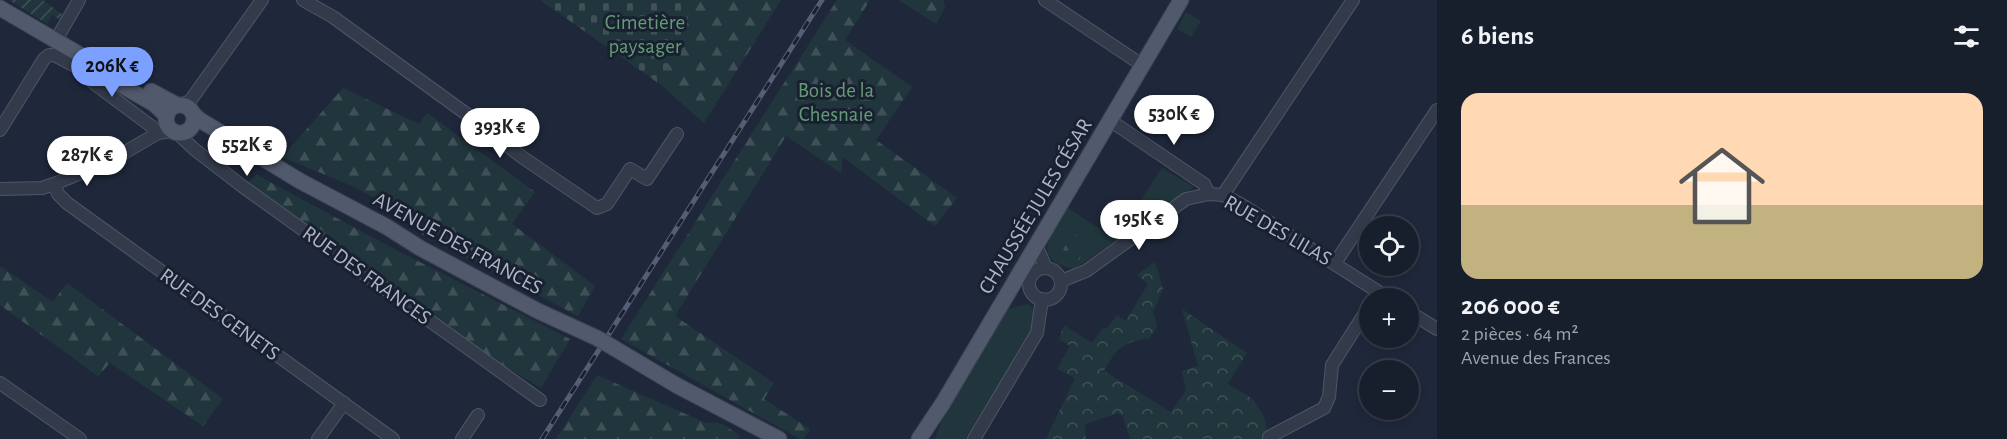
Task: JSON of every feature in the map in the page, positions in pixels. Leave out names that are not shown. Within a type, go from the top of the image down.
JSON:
[{"type":"main road","name":"CHAUSSÉE JULES CÉSAR","points":[[919,439],[943,403],[1181,0]]},
{"type":"main road","name":"AVENUE DES FRANCES","points":[[0,8],[84,57],[110,67],[178,120],[200,120],[300,181],[538,311],[597,338],[760,430]]},
{"type":"main road","name":"CHAUSSÉE JULES CÉSAR","points":[[927,439],[943,403]]},
{"type":"main road","points":[[760,430],[773,439]]},
{"type":"main road","points":[[760,430],[779,439]]},
{"type":"street","points":[[56,40],[79,0]]},
{"type":"street","points":[[0,189],[42,188],[54,184],[110,160],[178,120],[262,0]]},
{"type":"street","points":[[303,0],[333,18],[522,157],[597,208],[607,204],[630,169],[647,179],[677,134]]},
{"type":"street","points":[[1223,195],[1353,0]]},
{"type":"street","points":[[1052,2],[1142,65]]},
{"type":"street","name":"AVENUE DES FRANCES","points":[[0,130],[49,55],[59,57],[79,68],[96,85],[151,126],[178,120]]},
{"type":"street","points":[[1335,263],[1437,110]]},
{"type":"street","name":"RUE DES FRANCES","points":[[178,120],[194,149],[540,400]]},
{"type":"street","name":"RUE DES LILAS","points":[[1111,121],[1204,184],[1209,194],[1223,195],[1335,263],[1369,288]]},
{"type":"street","name":"RUE DES GENETS","points":[[54,184],[58,194],[67,203],[393,439]]},
{"type":"street","points":[[1061,280],[1086,271],[1186,199],[1209,194]]},
{"type":"street","points":[[1036,245],[1046,268]]},
{"type":"street","points":[[1041,268],[1057,273],[1061,280],[1058,293],[1051,298],[1042,299],[1035,296],[1031,290],[1032,275],[1041,268]]},
{"type":"street","points":[[1004,298],[1031,290]]},
{"type":"street","points":[[974,439],[1037,333],[1042,299]]},
{"type":"street","points":[[1419,318],[1433,327],[1437,313]]},
{"type":"street","points":[[1269,437],[1324,408],[1329,397],[1332,365],[1359,322]]},
{"type":"street","points":[[0,383],[80,439]]},
{"type":"street","points":[[318,439],[344,404]]},
{"type":"street","points":[[462,439],[478,415]]},
{"type":"green space","points":[[9,0],[43,0],[63,15],[60,20],[52,15],[47,24]]},
{"type":"green space","name":"Cimetière paysager","points":[[540,0],[695,0],[661,85]]},
{"type":"green space","name":"Bois de la Chesnaie","points":[[695,0],[781,0],[704,123],[661,85]]},
{"type":"green space","name":"Bois de la Chesnaie","points":[[837,0],[870,0],[845,40],[912,87],[876,140],[957,198],[935,226],[843,157],[841,173],[786,136],[675,316],[774,383],[764,399],[810,429],[804,439],[800,439],[621,339]]},
{"type":"green space","points":[[899,0],[943,0],[945,7],[936,24]]},
{"type":"green space","points":[[1186,12],[1201,21],[1191,37],[1177,29]]},
{"type":"green space","points":[[343,88],[419,124],[427,113],[535,192],[512,224],[595,286],[578,316],[422,234],[400,211],[350,185],[282,157]]},
{"type":"green space","points":[[1162,168],[1194,187],[1074,269],[1060,265],[1051,259],[1048,244],[1068,208],[1115,239]]},
{"type":"green space","points":[[257,175],[379,241],[570,339],[541,388],[493,359],[246,184]]},
{"type":"green space","points":[[1073,233],[1088,243],[1079,260],[1063,250]]},
{"type":"green space","points":[[1155,262],[1163,289],[1153,312],[1157,326],[1150,338],[1127,344],[1117,351],[1104,371],[1171,412],[1186,390],[1182,371],[1198,366],[1182,309],[1247,353],[1228,384],[1253,399],[1264,417],[1269,439],[1130,439],[1123,416],[1118,413],[1085,424],[1086,439],[1046,439],[1075,378],[1057,369],[1070,346],[1059,339],[1064,325],[1092,343],[1103,327],[1107,329],[1117,315],[1126,321],[1148,284],[1137,275]]},
{"type":"green space","points":[[0,266],[53,302],[67,283],[223,399],[203,426],[110,363],[98,376],[0,305]]},
{"type":"green space","points":[[1028,304],[1033,309],[1035,328],[971,439],[935,439],[943,418],[1003,310]]},
{"type":"green space","points":[[597,375],[706,423],[724,425],[740,436],[738,439],[556,439]]},
{"type":"railway","points":[[542,439],[822,0]]}]
